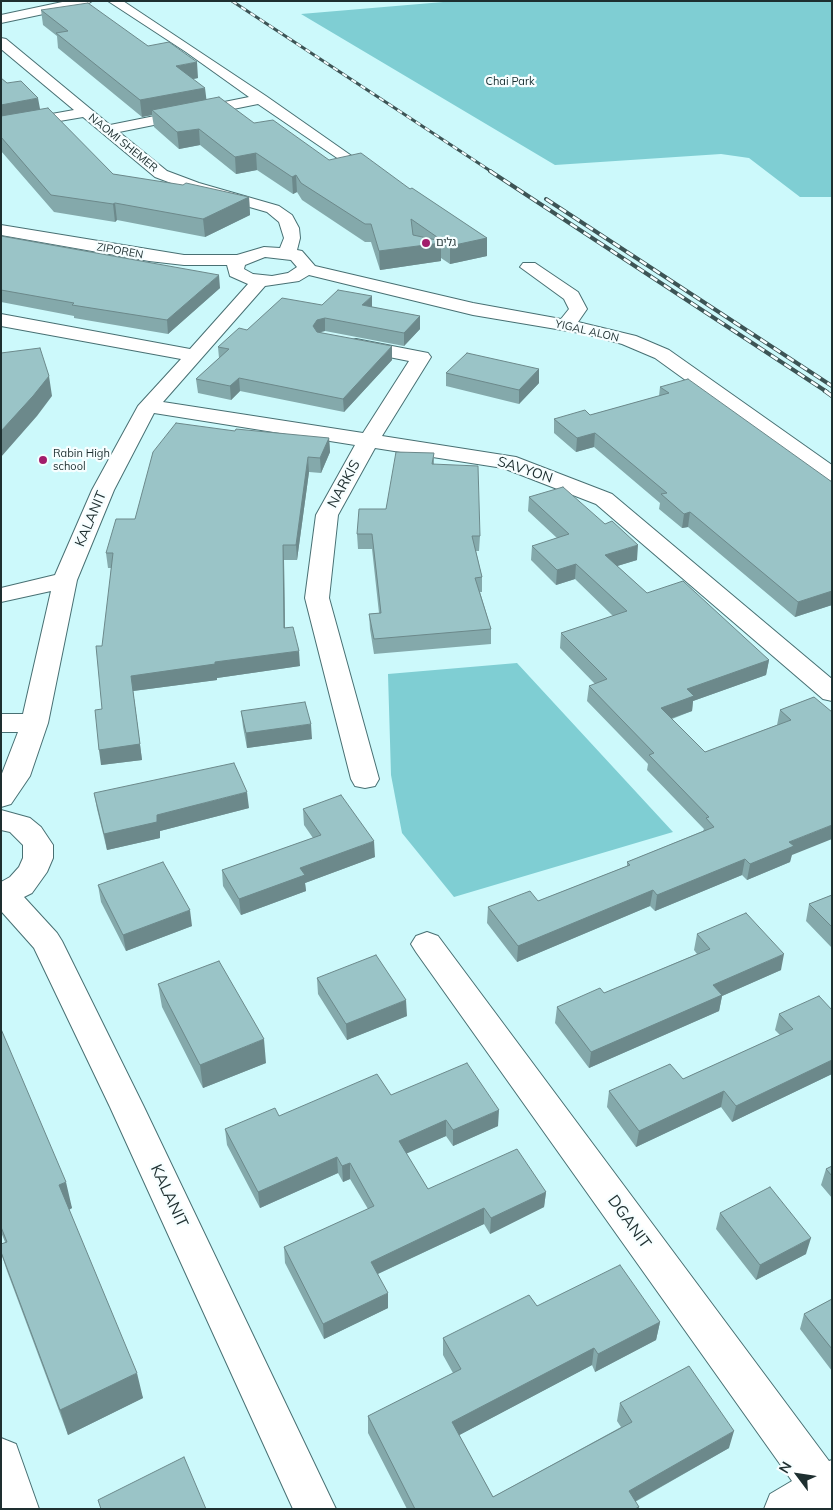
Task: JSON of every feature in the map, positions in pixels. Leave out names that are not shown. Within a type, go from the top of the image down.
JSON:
[{"type":"street","points":[[1,19],[86,1]]},
{"type":"street","points":[[114,1],[348,159]]},
{"type":"street","name":"NAOMI SHEMER","points":[[1,42],[161,174],[273,209],[286,219],[291,228],[292,238],[287,253]]},
{"type":"street","points":[[107,130],[261,99]]},
{"type":"street","points":[[1,127],[86,112]]},
{"type":"street","name":"ZIPOREN","points":[[1,230],[184,260],[240,260],[264,252],[287,253]]},
{"type":"street","points":[[240,260],[235,267],[236,272],[250,279],[260,281],[294,277],[306,268],[306,264],[303,259],[287,253]]},
{"type":"street","points":[[529,267],[572,296],[578,309],[566,325]]},
{"type":"street","name":"YIGAL ALON","points":[[306,268],[473,309],[566,325],[628,340],[662,354],[832,475]]},
{"type":"street","name":"KALANIT","points":[[1,797],[16,776],[35,723],[65,580],[103,490],[148,406],[195,356],[260,281]]},
{"type":"street","points":[[1,320],[195,356]]},
{"type":"street","name":"NARKIS","points":[[335,340],[421,357],[368,441],[327,516],[317,598],[366,779]]},
{"type":"street","name":"SAVYON","points":[[148,406],[508,462],[604,499],[832,693]]},
{"type":"street","points":[[1,595],[65,580]]},
{"type":"street","points":[[1,724],[35,723]]},
{"type":"street","points":[[1,820],[20,825],[31,834],[38,845],[38,858],[32,872],[21,884],[3,896]]},
{"type":"street","name":"KALANIT","points":[[3,896],[46,941],[127,1107],[315,1509]]},
{"type":"street","name":"DGANIT","points":[[427,944],[829,1489]]},
{"type":"street","points":[[1,1458],[18,1509]]},
{"type":"street","points":[[785,1509],[829,1489]]},
{"type":"green space","name":"Chai Park","points":[[455,1],[832,1],[832,197],[800,197],[749,158],[721,154],[555,165],[301,14]]},
{"type":"green space","points":[[517,663],[673,832],[454,897],[402,833],[391,775],[388,674]]},
{"type":"building","points":[[88,3],[148,46],[169,42],[197,62],[176,66],[205,88],[140,100],[56,33],[68,31],[41,10]]},
{"type":"building","points":[[1,78],[7,83],[21,81],[38,98],[1,105]]},
{"type":"building","points":[[219,97],[254,123],[273,120],[329,160],[361,153],[410,189],[412,188],[487,238],[450,246],[411,219],[413,235],[441,241],[441,243],[379,251],[371,224],[365,224],[301,183],[296,175],[292,177],[256,153],[235,157],[199,129],[177,132],[152,110]]},
{"type":"building","points":[[48,108],[113,174],[183,185],[186,183],[249,197],[203,219],[115,203],[51,195],[1,137],[1,116]]},
{"type":"building","points":[[1,236],[219,275],[167,320],[72,305],[74,303],[1,290]]},
{"type":"building","points":[[338,290],[372,296],[362,305],[420,316],[404,333],[325,318],[317,320],[313,326],[317,332],[392,346],[343,399],[239,378],[230,386],[196,379],[229,349],[218,347],[239,328],[247,330],[282,298],[322,305]]},
{"type":"building","points":[[40,348],[49,376],[1,431],[1,353]]},
{"type":"building","points":[[467,353],[539,369],[519,390],[446,373]]},
{"type":"building","points":[[688,379],[832,482],[832,591],[798,602],[690,512],[684,514],[661,494],[667,493],[595,433],[577,438],[554,419],[585,410],[590,415],[669,393],[660,387]]},
{"type":"building","points":[[176,423],[235,431],[236,429],[329,438],[320,458],[308,457],[296,545],[283,545],[284,628],[293,627],[299,651],[131,676],[140,744],[99,750],[95,710],[102,709],[96,646],[102,646],[113,553],[106,553],[116,519],[135,519],[153,452]]},
{"type":"building","points":[[396,452],[434,453],[432,464],[478,466],[480,536],[472,536],[482,577],[475,578],[491,629],[374,639],[369,614],[381,613],[372,534],[357,534],[359,509],[386,509]]},
{"type":"building","points":[[563,487],[605,524],[612,521],[638,545],[605,555],[647,593],[683,581],[769,660],[687,689],[694,696],[661,708],[705,752],[791,720],[780,710],[814,697],[832,712],[832,825],[789,842],[794,846],[750,864],[745,859],[657,895],[653,890],[518,946],[488,907],[530,891],[538,901],[630,865],[627,862],[714,827],[706,818],[709,817],[649,755],[654,753],[589,686],[607,679],[561,633],[627,611],[576,564],[557,570],[532,546],[569,534],[529,497]]},
{"type":"building","points":[[305,702],[311,724],[246,733],[241,711]]},
{"type":"building","points":[[234,763],[247,792],[157,815],[157,822],[104,834],[94,793]]},
{"type":"building","points":[[341,795],[374,841],[300,868],[305,875],[239,899],[222,870],[321,835],[303,809]]},
{"type":"building","points":[[163,862],[190,910],[123,935],[98,885]]},
{"type":"building","points":[[832,895],[832,927],[809,904]]},
{"type":"building","points":[[746,913],[784,954],[713,985],[722,995],[591,1052],[557,1007],[600,988],[604,993],[710,949],[697,934]]},
{"type":"building","points":[[376,955],[406,1000],[346,1024],[317,978]]},
{"type":"building","points":[[219,961],[264,1039],[200,1065],[158,984]]},
{"type":"building","points":[[819,996],[832,1010],[832,1060],[736,1106],[724,1091],[639,1131],[609,1091],[670,1064],[683,1079],[793,1029],[779,1014]]},
{"type":"building","points":[[1,1029],[66,1182],[59,1185],[137,1373],[60,1410],[1,1252],[1,1244],[7,1242],[1,1227]]},
{"type":"building","points":[[467,1063],[499,1110],[453,1130],[446,1120],[399,1141],[428,1189],[517,1149],[546,1192],[491,1218],[484,1208],[371,1262],[388,1293],[323,1324],[284,1247],[374,1206],[350,1163],[342,1166],[337,1157],[258,1192],[225,1129],[275,1108],[279,1116],[377,1074],[391,1095]]},
{"type":"building","points":[[832,1166],[832,1176],[826,1169]]},
{"type":"building","points":[[770,1187],[811,1238],[760,1265],[720,1213]]},
{"type":"building","points":[[620,1265],[660,1322],[598,1354],[594,1348],[452,1422],[493,1497],[632,1422],[620,1403],[689,1366],[734,1431],[629,1491],[639,1507],[635,1509],[415,1509],[368,1416],[461,1369],[443,1338],[529,1295],[537,1306]]},
{"type":"building","points":[[832,1299],[832,1349],[804,1314]]},
{"type":"building","points":[[184,1457],[206,1509],[101,1509],[98,1500]]},
{"type":"railway","points":[[232,1],[492,172]]},
{"type":"railway","points":[[490,171],[827,392]]},
{"type":"railway","points":[[546,199],[832,386]]},
{"type":"railway","points":[[825,391],[832,396]]},
{"type":"place","name":"גלים","points":[[426,243]]},
{"type":"place","name":"Rabin High school","points":[[43,460]]}]
